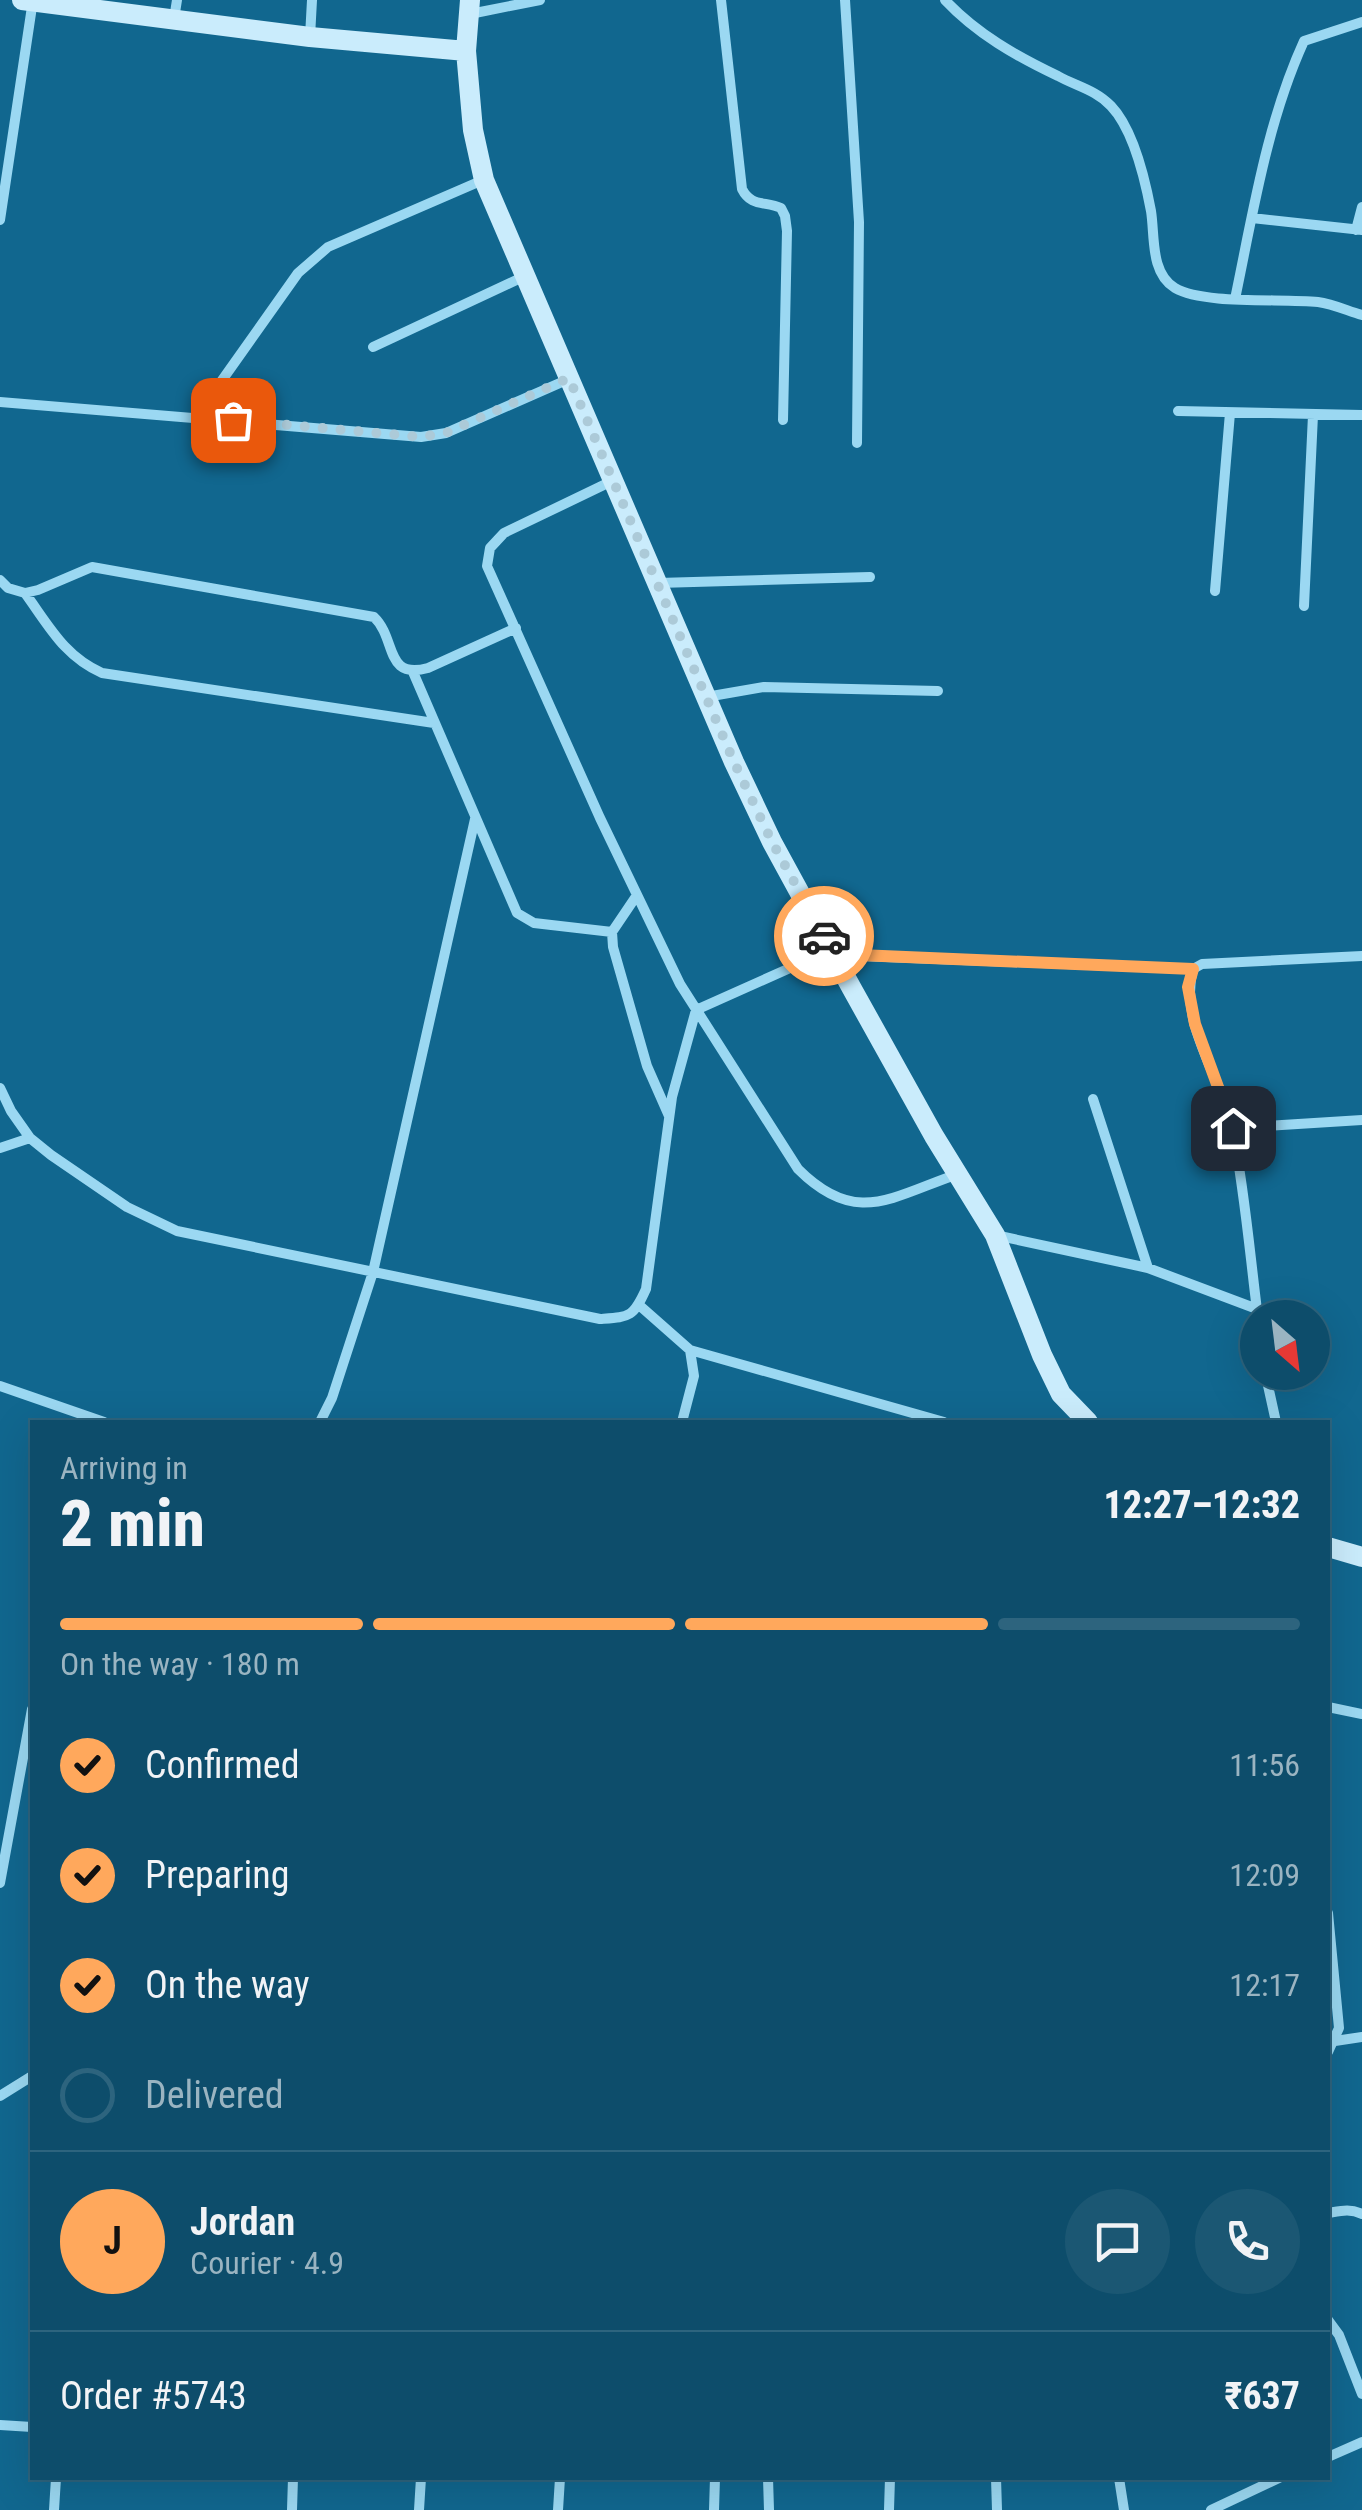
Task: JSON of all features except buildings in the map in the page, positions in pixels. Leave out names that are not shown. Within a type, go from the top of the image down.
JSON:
[{"type":"street","points":[[0,220],[29,0],[175,10],[310,37],[466,51]]},
{"type":"street","points":[[310,37],[312,0]]},
{"type":"street","points":[[540,0],[470,7],[466,51],[472,130],[484,180],[772,842],[888,1054],[995,1235],[1061,1394],[1086,1420]]},
{"type":"street","points":[[721,0],[742,190],[753,203],[772,204],[781,208],[785,216],[783,420]]},
{"type":"street","points":[[846,0],[859,222],[856,444]]},
{"type":"street","points":[[945,0],[990,39],[1098,94],[1113,108],[1130,134],[1162,277],[1176,289],[1235,300],[1322,303],[1362,315]]},
{"type":"street","points":[[1235,300],[1290,70],[1304,41],[1362,22]]},
{"type":"street","points":[[196,417],[298,274],[328,247],[484,180]]},
{"type":"street","points":[[1252,218],[1359,230],[1362,208]]},
{"type":"street","points":[[373,347],[525,276]]},
{"type":"street","points":[[0,402],[421,437],[446,433],[569,378]]},
{"type":"street","points":[[1178,411],[1362,415]]},
{"type":"street","points":[[1215,591],[1230,413]]},
{"type":"street","points":[[1304,606],[1314,415]]},
{"type":"street","points":[[613,480],[504,533],[490,548],[487,566],[600,818],[680,984],[798,1169],[817,1188],[846,1202],[874,1204],[958,1174]]},
{"type":"street","points":[[0,580],[8,588],[25,593],[92,567],[374,616],[383,625],[395,660],[413,672],[516,628]]},
{"type":"street","points":[[658,583],[870,577]]},
{"type":"street","points":[[25,593],[63,646],[82,664],[102,674],[434,723]]},
{"type":"street","points":[[413,672],[517,913],[534,923],[612,932]]},
{"type":"street","points":[[706,697],[764,688],[938,691]]},
{"type":"street","points":[[321,1420],[374,1272],[475,818]]},
{"type":"street","points":[[637,895],[612,932],[613,947],[648,1066],[669,1117]]},
{"type":"street","points":[[696,1010],[798,964],[835,954],[1193,969],[1202,964],[1362,956]]},
{"type":"street","points":[[1193,969],[1188,987],[1195,1024],[1233,1128],[1256,1300]]},
{"type":"street","points":[[0,1088],[30,1138],[51,1155],[126,1207],[177,1231],[600,1319],[626,1317],[639,1305],[646,1290],[672,1097],[696,1010]]},
{"type":"street","points":[[1092,1099],[1148,1268]]},
{"type":"street","points":[[1233,1128],[1362,1120]]},
{"type":"street","points":[[0,1148],[30,1138]]},
{"type":"street","points":[[995,1235],[1148,1268],[1240,1306]]},
{"type":"street","points":[[639,1305],[690,1350],[937,1420]]},
{"type":"street","points":[[683,1420],[694,1376],[690,1350]]},
{"type":"street","points":[[0,1386],[96,1420]]},
{"type":"street","points":[[1269,1390],[1276,1420]]},
{"type":"street","points":[[1330,1548],[1362,1557]]},
{"type":"street","points":[[1330,1706],[1362,1714]]},
{"type":"street","points":[[0,1882],[30,1720]]},
{"type":"street","points":[[1330,1933],[1339,2028],[1330,2049]]},
{"type":"street","points":[[1335,2040],[1362,2037]]},
{"type":"street","points":[[0,2096],[30,2077]]},
{"type":"street","points":[[1330,2213],[1344,2210],[1362,2214]]},
{"type":"street","points":[[1330,2323],[1339,2335],[1362,2394]]},
{"type":"street","points":[[0,2426],[30,2427]]},
{"type":"street","points":[[1330,2456],[1362,2442]]},
{"type":"street","points":[[54,2510],[56,2480]]},
{"type":"street","points":[[292,2510],[294,2480]]},
{"type":"street","points":[[419,2510],[421,2480]]},
{"type":"street","points":[[558,2510],[560,2480]]},
{"type":"street","points":[[714,2510],[715,2480]]},
{"type":"street","points":[[768,2480],[769,2510]]},
{"type":"street","points":[[890,2480],[890,2510]]},
{"type":"street","points":[[996,2480],[997,2510]]},
{"type":"street","points":[[1119,2480],[1124,2510]]},
{"type":"street","points":[[1211,2510],[1273,2480]]},
{"type":"way so far","points":[[233,420],[421,437],[446,433],[569,378],[734,762],[772,842],[824,936]]},
{"type":"route","points":[[824,936],[835,954],[1193,969],[1188,987],[1195,1024],[1233,1128]]}]
